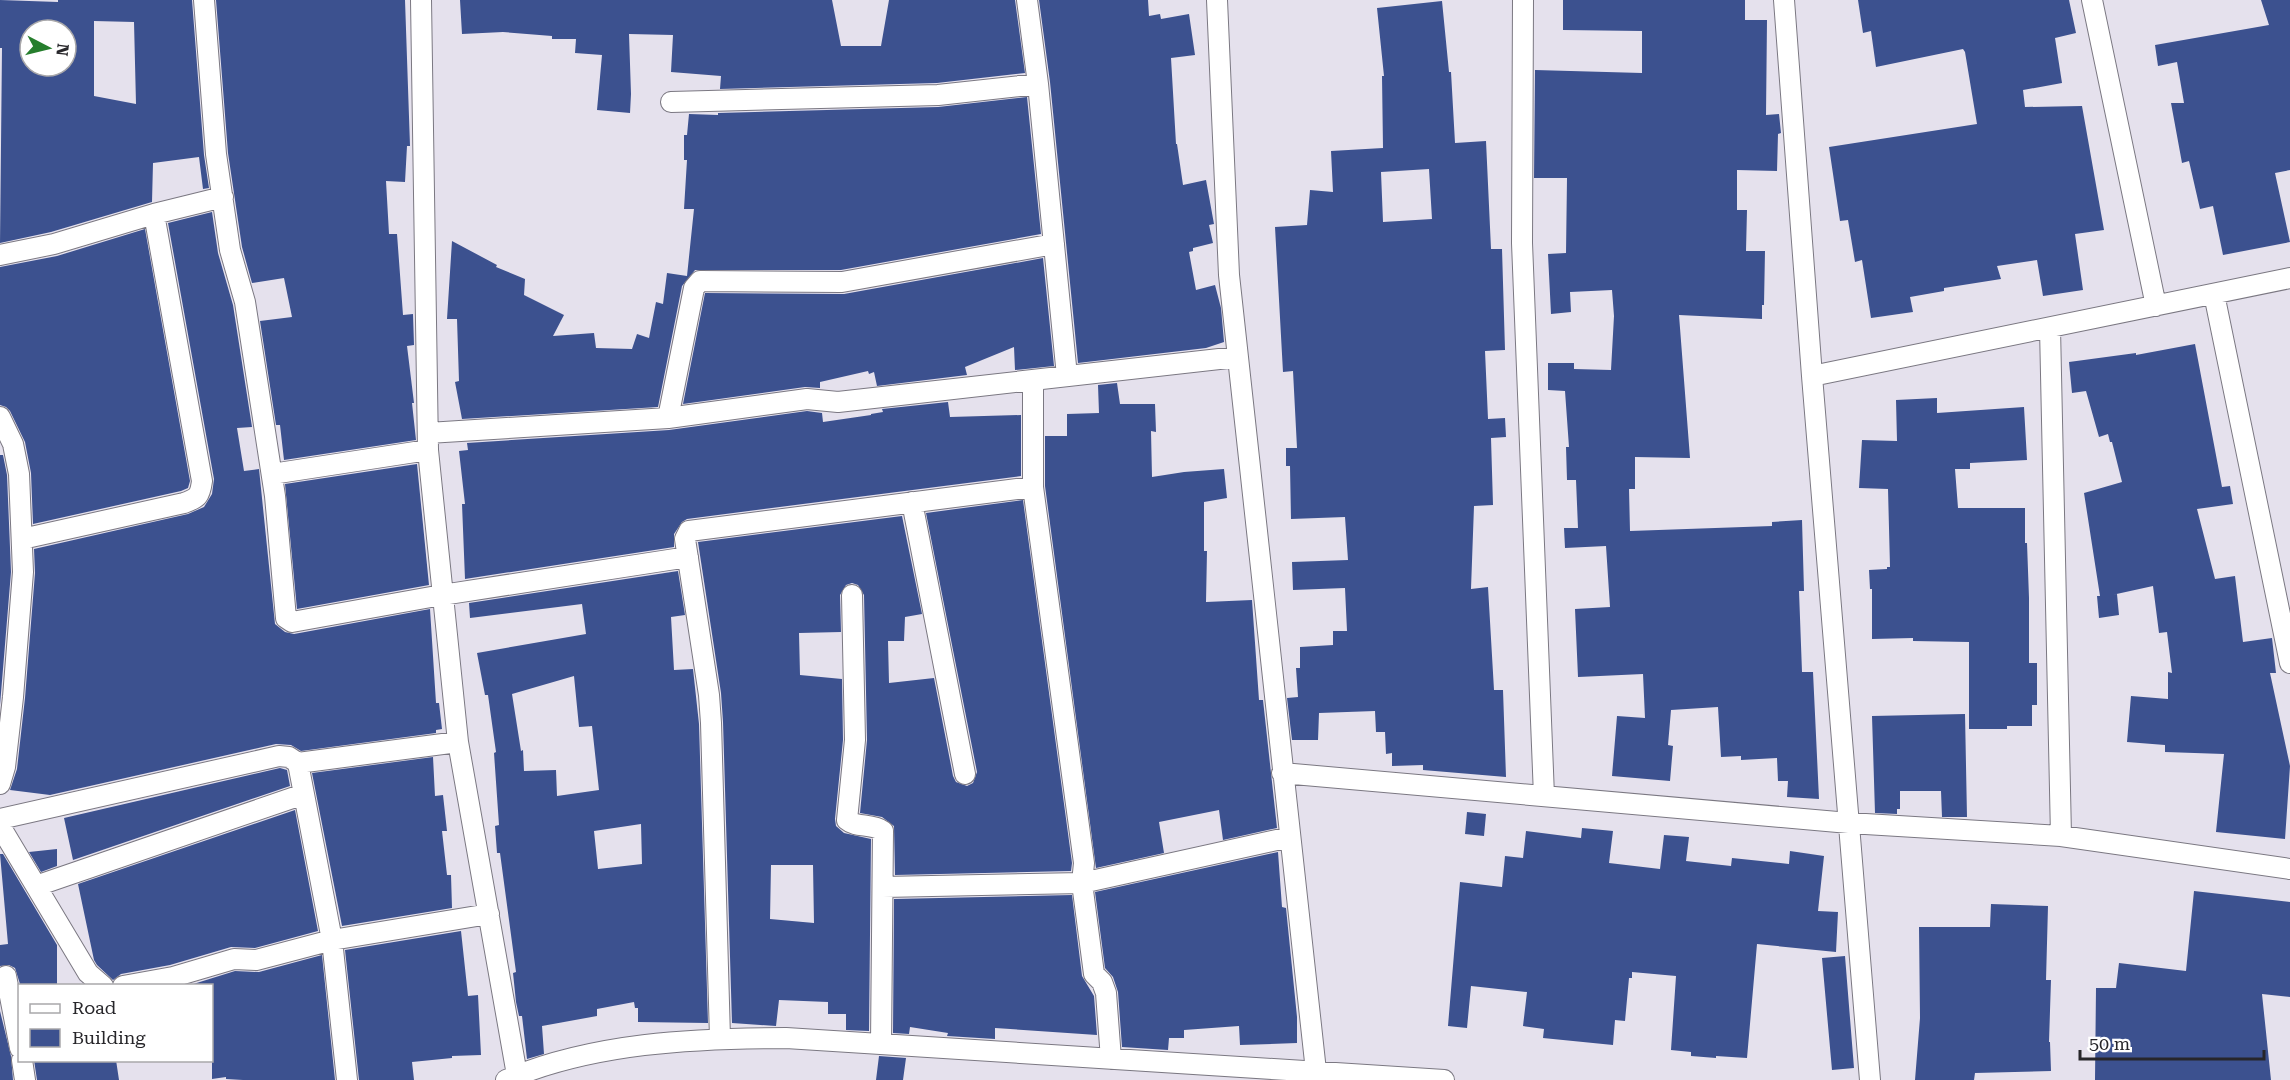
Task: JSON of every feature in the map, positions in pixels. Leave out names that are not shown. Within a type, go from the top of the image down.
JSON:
[{"type":"street","points":[[204,0],[216,154],[230,250],[245,302],[272,474],[286,618],[292,622],[442,595],[687,557]]},
{"type":"street","points":[[421,0],[428,442],[458,742],[489,914],[511,1078],[588,1053],[720,1038],[786,1038],[1110,1059],[1132,1070],[1251,1074],[1316,1071],[1442,1080]]},
{"type":"street","points":[[1027,0],[1038,84],[1067,376]]},
{"type":"street","points":[[1216,0],[1229,275],[1316,1071]]},
{"type":"street","points":[[1523,0],[1522,243],[1544,796]]},
{"type":"street","points":[[1784,0],[1812,376],[1870,1080]]},
{"type":"street","points":[[2092,0],[2156,306]]},
{"type":"street","points":[[671,102],[938,95],[1038,84]]},
{"type":"street","points":[[0,255],[54,244],[154,214],[223,197]]},
{"type":"street","points":[[22,539],[184,503],[200,495],[202,481],[154,214]]},
{"type":"street","points":[[668,418],[694,288],[700,281],[842,282],[1054,244]]},
{"type":"street","points":[[1812,376],[2290,278]]},
{"type":"street","points":[[2214,294],[2290,663]]},
{"type":"street","points":[[2050,328],[2061,836]]},
{"type":"street","points":[[272,474],[428,442],[668,418],[807,399],[838,402],[1237,357]]},
{"type":"street","points":[[1033,380],[1033,487],[1084,863],[1082,883],[1094,974],[1102,982],[1106,993],[1110,1059]]},
{"type":"street","points":[[0,417],[13,444],[20,474],[23,572],[13,697],[5,767],[0,784]]},
{"type":"street","points":[[720,1038],[709,695],[687,557],[685,539],[689,531],[1033,487]]},
{"type":"street","points":[[912,502],[965,774]]},
{"type":"street","points":[[852,595],[855,740],[847,820],[850,823],[875,827],[883,831],[882,1044]]},
{"type":"street","points":[[0,819],[279,756],[289,757],[298,763],[458,742]]},
{"type":"street","points":[[298,763],[332,940],[347,1080]]},
{"type":"street","points":[[1282,773],[1849,823],[2061,836],[2290,868]]},
{"type":"street","points":[[36,886],[304,795]]},
{"type":"street","points":[[0,826],[88,973],[101,984]]},
{"type":"street","points":[[883,887],[1082,883],[1290,837]]},
{"type":"street","points":[[134,984],[173,977],[234,959],[256,960],[332,940],[489,914]]},
{"type":"street","points":[[6,976],[18,1038]]},
{"type":"street","points":[[22,1062],[26,1080]]},
{"type":"building","points":[[0,0],[58,2],[58,0],[192,0],[204,155],[209,188],[203,189],[199,157],[153,163],[152,202],[51,232],[0,243],[2,48],[0,48]],"holes":[[[94,21],[134,22],[136,104],[94,96]]]},
{"type":"building","points":[[216,0],[405,0],[410,146],[407,146],[405,182],[386,181],[389,234],[397,234],[403,315],[413,314],[414,345],[407,346],[416,440],[284,460],[280,425],[276,425],[260,321],[292,317],[284,278],[252,283],[242,247],[228,153]]},
{"type":"building","points":[[460,0],[832,0],[841,46],[881,46],[889,0],[1015,0],[1025,73],[937,83],[720,89],[721,76],[671,72],[673,35],[629,34],[630,113],[597,110],[602,55],[575,53],[576,39],[552,39],[552,36],[503,32],[462,34]]},
{"type":"building","points":[[1039,0],[1148,0],[1149,16],[1160,14],[1161,19],[1189,14],[1195,55],[1171,58],[1176,144],[1183,185],[1206,180],[1214,224],[1209,225],[1213,243],[1193,248],[1193,251],[1189,252],[1196,290],[1215,285],[1221,308],[1224,342],[1206,348],[1078,363],[1050,82]]},
{"type":"building","points":[[1563,0],[1745,0],[1745,20],[1767,20],[1766,115],[1779,114],[1781,133],[1778,134],[1777,171],[1737,170],[1737,210],[1747,210],[1746,251],[1765,251],[1762,319],[1679,315],[1690,458],[1635,457],[1635,489],[1629,489],[1630,531],[1772,526],[1772,522],[1802,520],[1804,591],[1799,591],[1802,672],[1813,672],[1819,799],[1787,797],[1788,781],[1778,781],[1777,758],[1741,760],[1741,756],[1721,757],[1718,707],[1671,710],[1668,745],[1673,746],[1670,781],[1612,776],[1617,716],[1645,718],[1643,674],[1578,677],[1575,609],[1610,607],[1606,546],[1565,548],[1564,528],[1578,528],[1576,480],[1567,480],[1566,447],[1569,447],[1565,391],[1548,390],[1548,363],[1574,363],[1574,369],[1611,370],[1614,316],[1612,290],[1570,292],[1571,312],[1551,314],[1548,254],[1566,253],[1567,178],[1534,178],[1535,70],[1642,73],[1642,31],[1563,30]]},
{"type":"building","points":[[1858,0],[2069,0],[2076,33],[2055,38],[2062,83],[2023,90],[2025,107],[2082,106],[2104,230],[2075,234],[2083,290],[2043,296],[2037,260],[1997,266],[2001,279],[1944,288],[1944,291],[1910,297],[1913,312],[1871,318],[1862,260],[1855,262],[1848,220],[1840,221],[1829,147],[1977,124],[1963,49],[1876,67],[1871,31],[1863,33]]},
{"type":"building","points":[[2261,0],[2290,0],[2290,170],[2275,173],[2290,242],[2223,255],[2213,206],[2200,209],[2189,161],[2182,163],[2171,103],[2184,103],[2177,62],[2158,66],[2155,45],[2269,25]]},
{"type":"building","points":[[1442,1],[1449,72],[1451,72],[1455,143],[1486,141],[1491,249],[1502,249],[1505,350],[1485,351],[1488,419],[1505,418],[1506,437],[1491,438],[1493,505],[1474,506],[1471,589],[1488,587],[1494,690],[1503,690],[1506,777],[1423,770],[1423,765],[1392,766],[1392,753],[1386,754],[1385,732],[1376,732],[1375,711],[1319,713],[1318,740],[1292,740],[1287,698],[1298,697],[1296,668],[1300,668],[1300,647],[1333,645],[1333,631],[1347,631],[1345,588],[1293,590],[1292,562],[1348,560],[1345,517],[1291,519],[1290,466],[1286,466],[1286,448],[1297,448],[1293,371],[1283,372],[1275,227],[1307,225],[1310,190],[1333,192],[1331,151],[1383,148],[1382,76],[1384,76],[1377,8]],"holes":[[[1429,169],[1432,219],[1383,222],[1381,172]]]},
{"type":"building","points":[[1027,97],[1041,234],[841,270],[695,270],[682,286],[658,407],[462,419],[455,382],[459,381],[457,319],[447,319],[452,241],[497,265],[496,267],[525,279],[524,295],[564,315],[553,336],[594,333],[596,348],[632,349],[637,334],[649,338],[656,302],[663,304],[667,273],[687,276],[694,209],[684,209],[687,160],[684,160],[684,135],[687,135],[689,114],[718,115],[718,113],[938,107]]},
{"type":"building","points":[[212,212],[218,253],[233,305],[252,427],[237,428],[244,471],[259,469],[275,624],[285,632],[294,634],[430,609],[436,703],[439,703],[442,729],[436,730],[436,733],[301,751],[291,745],[276,744],[50,795],[10,790],[17,769],[25,698],[35,573],[34,549],[188,514],[204,507],[212,494],[214,479],[168,223]]},
{"type":"building","points":[[145,229],[190,481],[188,488],[33,524],[31,473],[25,442],[10,411],[0,405],[0,267],[57,256]]},
{"type":"building","points":[[1043,258],[1054,366],[1015,370],[1014,347],[965,367],[967,375],[877,386],[874,372],[869,374],[868,371],[820,382],[820,388],[805,387],[683,404],[705,293],[844,294]]},
{"type":"building","points":[[2195,344],[2222,487],[2230,486],[2233,504],[2197,509],[2215,579],[2235,576],[2243,642],[2272,638],[2276,673],[2270,673],[2290,766],[2285,839],[2216,832],[2224,754],[2165,752],[2165,745],[2127,742],[2131,696],[2168,699],[2168,672],[2172,673],[2167,632],[2159,633],[2153,586],[2112,595],[2117,594],[2119,615],[2099,618],[2097,596],[2100,596],[2084,493],[2122,482],[2112,442],[2108,434],[2099,437],[2086,391],[2072,393],[2069,362],[2136,353],[2136,355]]},
{"type":"building","points":[[1117,383],[1120,404],[1155,404],[1156,432],[1151,431],[1152,477],[1224,469],[1227,498],[1204,502],[1204,551],[1207,551],[1206,602],[1252,600],[1259,700],[1263,700],[1277,828],[1223,840],[1219,810],[1159,822],[1164,853],[1096,868],[1045,486],[1045,436],[1067,436],[1067,414],[1099,413],[1098,385]]},
{"type":"building","points":[[1937,398],[1937,413],[2024,407],[2027,460],[1970,463],[1970,469],[1955,469],[1958,508],[2025,508],[2029,663],[2037,663],[2037,705],[2032,705],[2032,726],[2007,726],[2007,729],[1969,729],[1969,642],[1913,641],[1913,638],[1872,639],[1872,589],[1870,589],[1869,570],[1890,567],[1888,489],[1859,488],[1862,440],[1897,441],[1896,400]]},
{"type":"building","points":[[948,402],[950,417],[1021,415],[1021,476],[687,519],[682,522],[674,534],[674,547],[465,579],[462,504],[465,504],[459,451],[468,450],[467,443],[669,430],[807,411],[822,413],[823,422],[871,415],[883,412],[882,409]]},
{"type":"building","points":[[0,455],[3,455],[7,475],[11,572],[0,705]]},
{"type":"building","points":[[417,464],[429,585],[297,609],[285,484]]},
{"type":"building","points":[[1023,500],[1072,863],[1071,871],[895,875],[894,826],[882,817],[860,813],[867,740],[864,595],[858,585],[852,583],[846,585],[840,595],[841,632],[799,633],[800,675],[842,679],[843,740],[835,819],[836,826],[844,833],[871,839],[869,1031],[846,1030],[846,1014],[828,1014],[828,1002],[779,1000],[776,1026],[732,1023],[721,693],[698,542],[902,516],[922,614],[905,617],[904,641],[888,641],[889,683],[934,678],[953,776],[956,782],[967,786],[973,783],[977,772],[926,513]],"holes":[[[771,865],[813,865],[814,923],[770,919]]]},
{"type":"building","points":[[678,571],[685,615],[671,617],[674,670],[693,669],[699,724],[708,1023],[638,1022],[638,1008],[635,1008],[634,1002],[597,1009],[597,1016],[542,1026],[544,1054],[527,1059],[522,1016],[519,1016],[516,1002],[513,973],[516,972],[500,853],[497,853],[495,826],[499,825],[494,753],[496,752],[488,695],[485,695],[477,653],[586,634],[582,604],[470,618],[469,603]],"holes":[[[574,676],[579,727],[592,726],[599,790],[557,796],[556,770],[524,771],[523,750],[521,751],[512,694]],[[641,824],[642,864],[598,869],[594,831]]]},
{"type":"building","points":[[1965,714],[1967,817],[1942,817],[1941,791],[1900,791],[1900,809],[1897,809],[1897,814],[1875,813],[1872,716]]},
{"type":"building","points":[[433,757],[435,796],[443,795],[447,831],[442,831],[447,875],[451,875],[452,908],[342,926],[312,773]]},
{"type":"building","points":[[280,768],[287,770],[290,786],[73,860],[64,818]]},
{"type":"building","points":[[295,810],[318,931],[255,948],[231,947],[170,965],[121,974],[113,980],[97,965],[78,884]]},
{"type":"building","points":[[1467,812],[1486,814],[1484,836],[1465,834]]},
{"type":"building","points":[[1582,828],[1613,831],[1609,863],[1660,869],[1664,835],[1689,837],[1686,861],[1731,866],[1732,858],[1789,864],[1790,851],[1824,856],[1818,911],[1838,912],[1836,952],[1757,944],[1747,1058],[1691,1056],[1691,1052],[1671,1050],[1676,976],[1632,972],[1632,978],[1629,978],[1625,1021],[1615,1020],[1613,1045],[1543,1038],[1544,1029],[1523,1026],[1527,992],[1471,986],[1467,1028],[1448,1026],[1460,882],[1502,887],[1505,856],[1523,858],[1526,831],[1581,838]]},
{"type":"building","points":[[57,849],[57,866],[41,872],[29,852]]},
{"type":"building","points":[[1278,852],[1282,907],[1286,908],[1297,1017],[1297,1043],[1240,1045],[1239,1026],[1184,1030],[1184,1038],[1169,1038],[1168,1050],[1122,1047],[1118,992],[1113,977],[1105,968],[1095,892]]},
{"type":"building","points":[[0,854],[3,854],[57,945],[57,984],[20,984],[15,968],[9,965],[0,966],[0,945],[8,944]]},
{"type":"building","points":[[2194,891],[2290,902],[2290,997],[2262,994],[2271,1080],[2095,1080],[2096,988],[2116,988],[2119,963],[2186,971]]},
{"type":"building","points":[[1072,895],[1082,976],[1094,996],[1097,1035],[995,1028],[995,1039],[947,1036],[948,1033],[910,1027],[909,1034],[893,1033],[894,899]]},
{"type":"building","points":[[1991,904],[2048,906],[2046,980],[2051,980],[2049,1042],[2051,1071],[1975,1073],[1974,1080],[1915,1080],[1920,1018],[1919,927],[1990,927]]},
{"type":"building","points":[[461,931],[468,996],[478,995],[481,1055],[452,1056],[452,1058],[412,1062],[414,1080],[359,1080],[345,950]]},
{"type":"building","points":[[322,955],[335,1080],[243,1080],[226,1079],[226,1077],[212,1079],[213,984],[193,984],[235,971],[259,972]]},
{"type":"building","points":[[1845,956],[1854,1068],[1832,1070],[1822,958]]},
{"type":"building","points":[[0,1011],[11,1056],[13,1080],[0,1080]]},
{"type":"building","points":[[879,1056],[906,1058],[903,1080],[876,1080]]},
{"type":"building","points":[[34,1062],[116,1062],[119,1080],[37,1080]]}]
